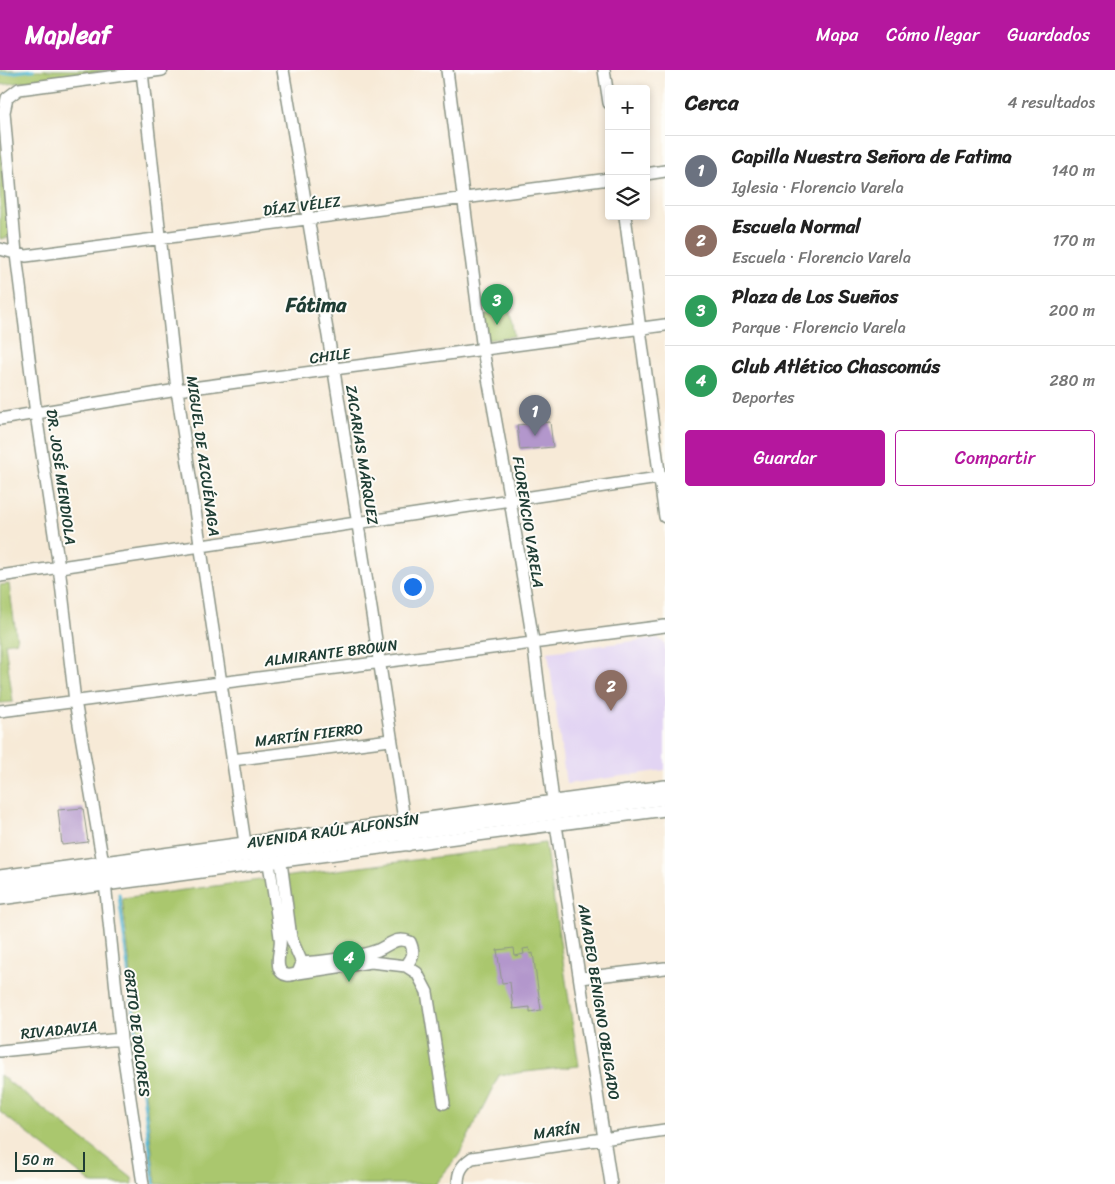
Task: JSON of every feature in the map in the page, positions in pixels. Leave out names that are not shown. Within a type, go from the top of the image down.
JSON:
[{"type":"main road","name":"AVENIDA RAÚL ALFONSÍN","points":[[0,887],[665,797]]},
{"type":"street","points":[[142,72],[162,70]]},
{"type":"street","name":"ZACARIAS MÁRQUEZ","points":[[282,70],[334,371],[406,833]]},
{"type":"street","name":"FLORENCIO VARELA","points":[[447,70],[483,350],[533,641],[553,801]]},
{"type":"street","points":[[604,70],[606,85]]},
{"type":"street","name":"DR. JOSÉ MENDIOLA","points":[[104,874],[75,701],[59,567],[36,414],[16,254],[4,112],[7,98],[19,90],[142,72]]},
{"type":"street","name":"MIGUEL DE AZCUÉNAGA","points":[[142,72],[177,390],[245,843]]},
{"type":"street","points":[[650,173],[665,171]]},
{"type":"street","name":"DÍAZ VÉLEZ","points":[[0,249],[26,256],[605,180]]},
{"type":"street","points":[[626,220],[640,328],[663,478],[665,517]]},
{"type":"street","name":"CHILE","points":[[0,420],[177,390],[334,371],[665,325]]},
{"type":"street","points":[[0,576],[201,548],[663,478]]},
{"type":"street","name":"ALMIRANTE BROWN","points":[[0,712],[533,641],[665,626]]},
{"type":"street","name":"MARTÍN FIERRO","points":[[232,760],[390,740]]},
{"type":"street","name":"AVENIDA RAÚL ALFONSÍN","points":[[0,876],[104,874],[269,864],[553,801],[665,786]]},
{"type":"street","name":"AVENIDA RAÚL ALFONSÍN","points":[[0,899],[245,843],[556,825],[665,810]]},
{"type":"street","name":"AMADEO BENIGNO OBLIGADO","points":[[556,825],[581,978],[611,1184]]},
{"type":"street","points":[[281,862],[291,938],[300,968]]},
{"type":"street","points":[[269,864],[281,940],[278,956],[279,969],[285,975],[292,976],[300,968],[377,951],[393,941],[403,939],[410,942],[413,950],[413,957],[406,966]]},
{"type":"street","name":"GRITO DE DOLORES","points":[[104,874],[121,1039],[143,1184]]},
{"type":"street","points":[[300,968],[371,962],[406,966],[417,973],[427,992],[444,1103]]},
{"type":"street","points":[[581,978],[665,968]]},
{"type":"street","name":"RIVADAVIA","points":[[0,1052],[121,1039]]},
{"type":"street","name":"MARÍN","points":[[458,1184],[459,1171],[464,1163],[472,1158],[665,1130]]},
{"type":"shaded area","points":[[658,638],[664,643],[665,648],[665,770],[566,784],[548,652]]},
{"type":"green space","points":[[0,70],[114,70],[0,85]]},
{"type":"green space","points":[[0,142],[10,237],[0,239]]},
{"type":"green space","points":[[510,311],[514,336],[487,340],[479,315]]},
{"type":"green space","points":[[9,584],[17,641],[5,643],[13,702],[0,703],[0,585]]},
{"type":"green space","points":[[545,843],[579,1066],[499,1075],[459,1155],[435,1184],[156,1184],[122,898]]},
{"type":"green space","points":[[0,1075],[132,1178],[133,1184],[93,1184],[0,1112]]},
{"type":"building","points":[[550,422],[553,447],[520,450],[517,425]]},
{"type":"building","points":[[83,808],[88,842],[62,845],[58,810]]},
{"type":"building","points":[[514,948],[515,956],[524,954],[523,949],[529,948],[530,954],[533,953],[541,1010],[530,1012],[530,1007],[513,1009],[510,982],[502,983],[497,950]]},
{"type":"waterway","points":[[0,74],[33,70]]},
{"type":"waterway","points":[[119,894],[154,1184]]},
{"type":"place","name":"Plaza de Los Sueños","points":[[497,325]]},
{"type":"place","name":"Capilla Nuestra Señora de Fatima","points":[[535,436]]},
{"type":"place","name":"Escuela Normal","points":[[611,711]]},
{"type":"place","name":"Club Atlético Chascomús","points":[[349,982]]},
{"type":"district","name":"Fátima","points":[[316,305]]}]
